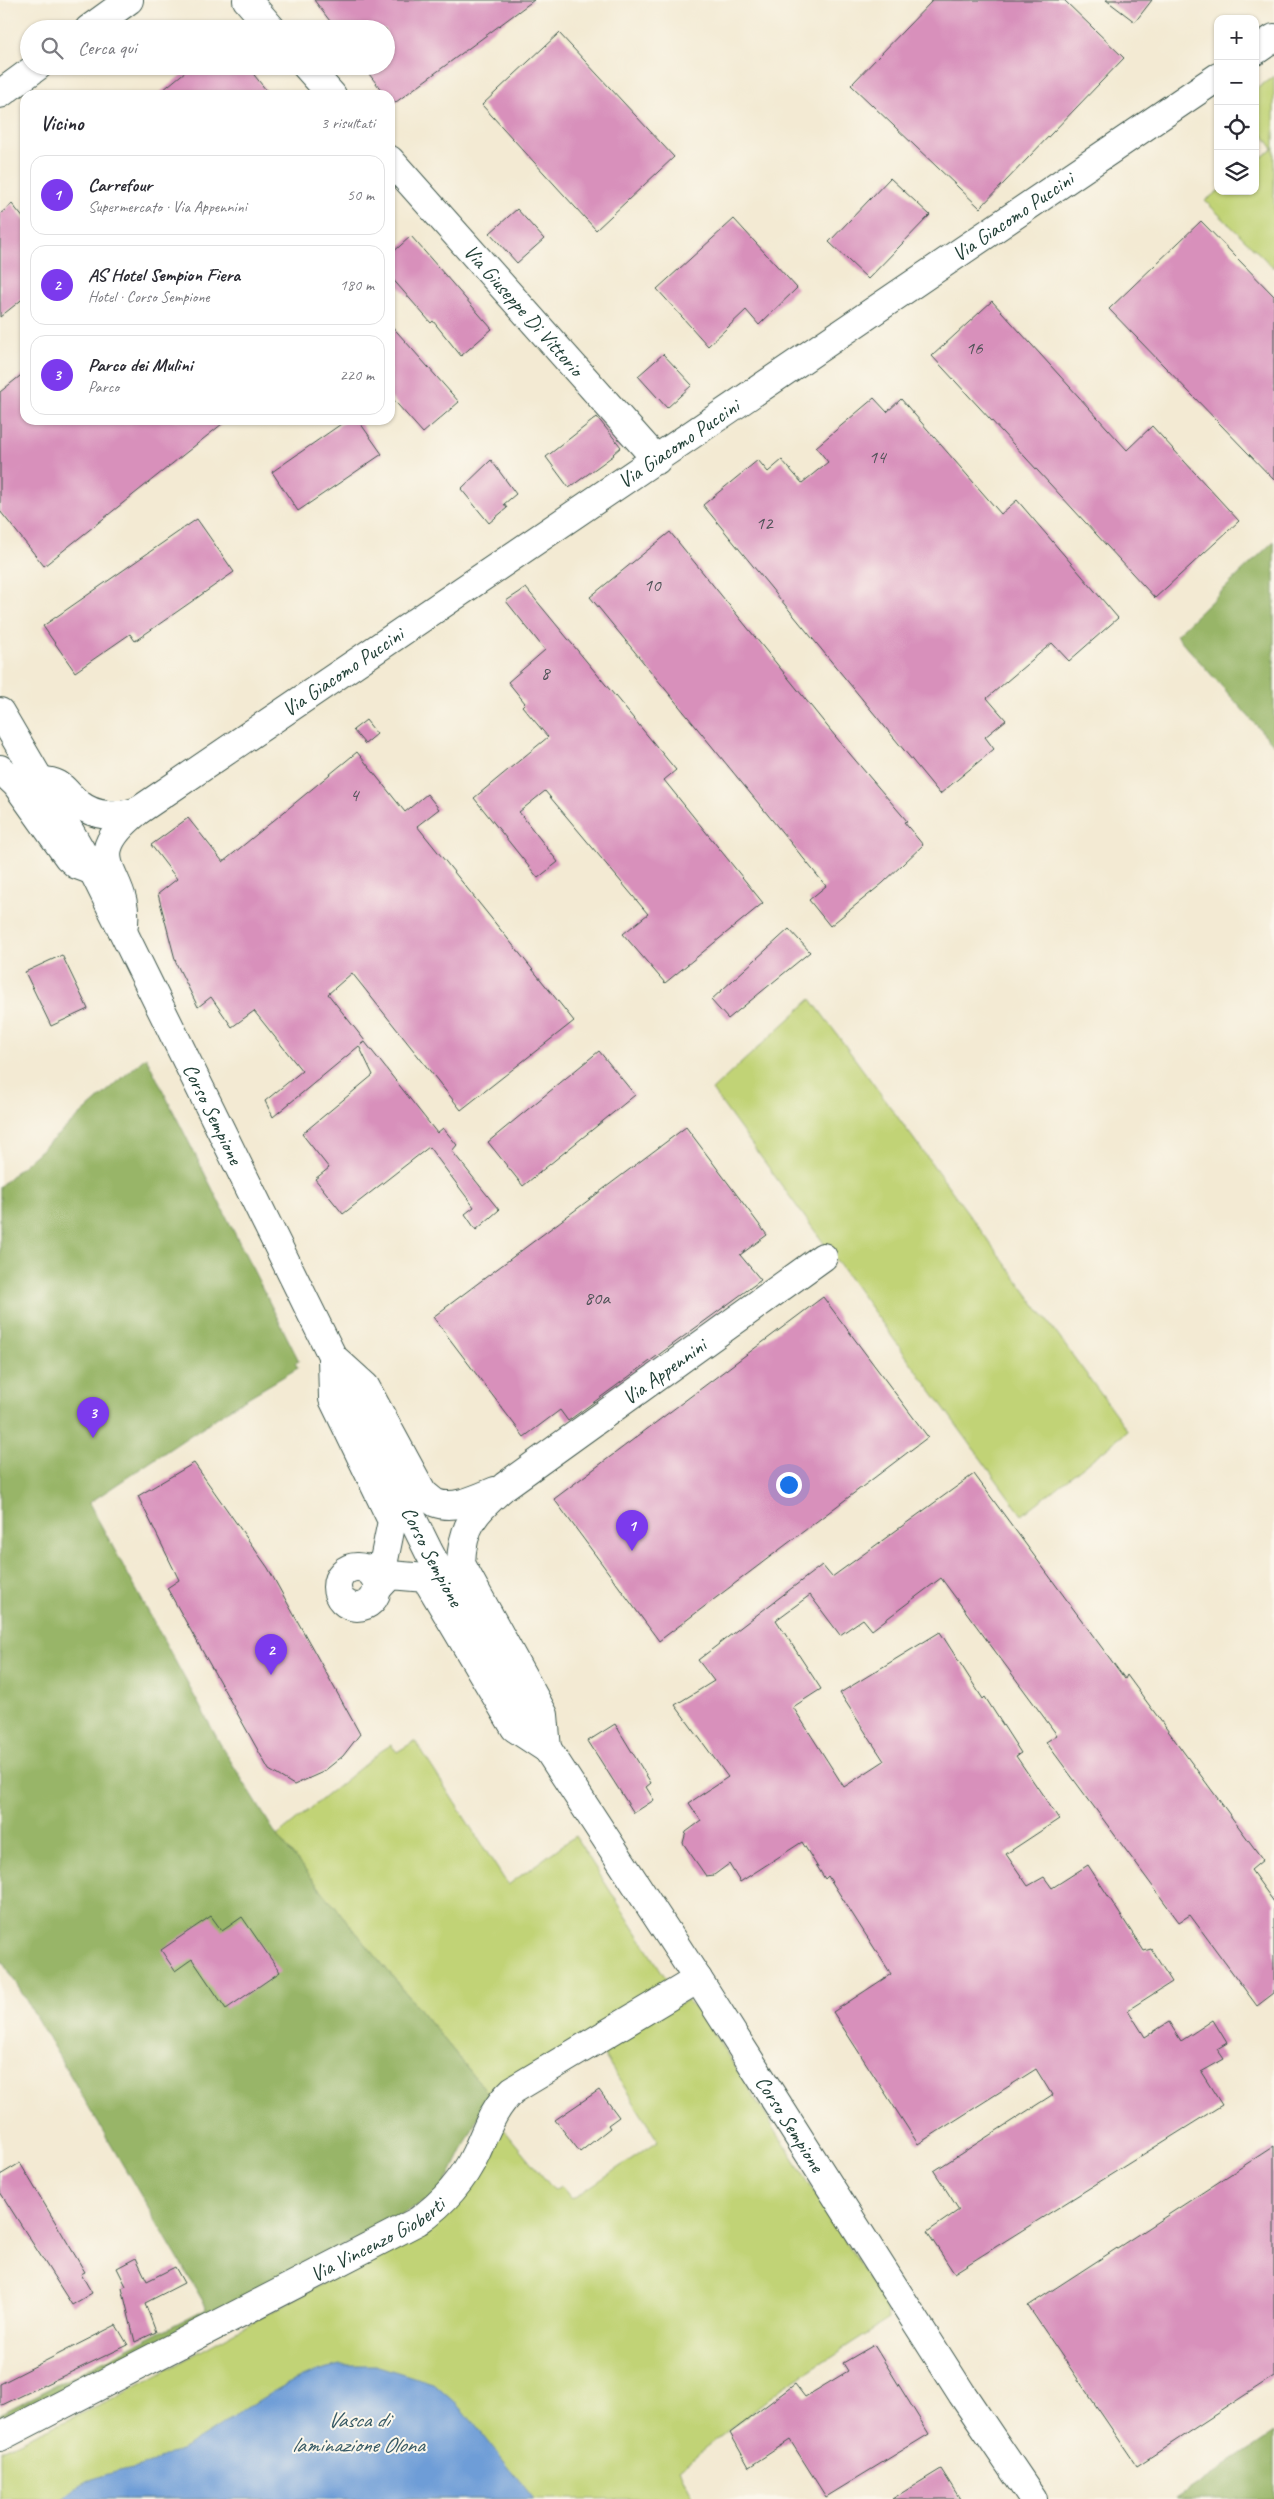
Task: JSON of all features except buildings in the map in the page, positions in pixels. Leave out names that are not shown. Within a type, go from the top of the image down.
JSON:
[{"type":"street","points":[[102,20],[129,0]]},
{"type":"street","points":[[247,0],[264,20]]},
{"type":"street","points":[[1259,48],[1274,38]]},
{"type":"street","points":[[0,94],[26,75]]},
{"type":"street","points":[[314,75],[328,90]]},
{"type":"street","name":"Via Giacomo Puccini","points":[[138,811],[658,460],[1214,80]]},
{"type":"street","name":"Via Giuseppe Di Vittorio","points":[[395,166],[658,460]]},
{"type":"street","name":"Corso Sempione","points":[[0,712],[93,871],[429,1552],[480,1646],[698,1979],[962,2394],[1032,2499]]},
{"type":"street","points":[[0,769],[16,784],[68,857],[77,865],[93,871]]},
{"type":"street","points":[[41,781],[58,784],[80,805],[100,814],[122,816],[138,811]]},
{"type":"street","points":[[123,931],[125,907],[108,864],[106,850],[113,835],[138,811]]},
{"type":"street","name":"Via Appennini","points":[[547,1749],[544,1715],[460,1564],[461,1547],[466,1529],[477,1510],[505,1486],[822,1257]]},
{"type":"street","name":"Corso Sempione","points":[[332,1356],[333,1399],[392,1521],[383,1565],[372,1579],[390,1575],[426,1578],[515,1728],[547,1749]]},
{"type":"street","name":"Via Appennini","points":[[332,1356],[365,1386],[423,1493],[436,1503],[451,1504],[472,1501],[505,1486]]},
{"type":"street","name":"Via Vincenzo Gioberti","points":[[0,2436],[418,2221],[438,2206],[463,2176],[476,2154],[490,2118],[504,2098],[513,2090],[698,1979]]},
{"type":"green space","points":[[1274,76],[1274,268],[1205,201],[1214,194],[1259,195],[1259,159],[1273,149],[1259,129],[1259,87]]},
{"type":"green space","points":[[1274,541],[1274,745],[1176,635]]},
{"type":"green space","points":[[811,999],[1128,1431],[1022,1515],[712,1090]]},
{"type":"green space","points":[[146,1057],[299,1361],[295,1363],[298,1368],[237,1404],[89,1503],[222,1747],[277,1836],[489,2094],[442,2192],[139,2359],[0,2431],[0,2414],[207,2308],[0,1956],[0,1186]]},
{"type":"green space","points":[[415,1741],[508,1885],[575,1836],[671,1986],[489,2094],[277,1836],[381,1751],[391,1745],[397,1752]]},
{"type":"green space","points":[[687,2000],[703,2016],[887,2307],[889,2319],[782,2388],[679,2469],[694,2499],[0,2499],[0,2451],[116,2398],[430,2224],[500,2125],[554,2190],[561,2186],[572,2199],[658,2141],[599,2047]]},
{"type":"green space","points":[[1274,2433],[1274,2499],[1176,2499]]},
{"type":"water","name":"Vasca di laminazione Olona","points":[[340,2365],[375,2365],[433,2383],[463,2410],[534,2499],[63,2499],[74,2489],[86,2482],[168,2456],[189,2445],[272,2392],[316,2371]]},
{"type":"place","name":"Parco dei Mulini","points":[[93,1438]]},
{"type":"place","name":"Carrefour","points":[[632,1551]]},
{"type":"place","name":"AS Hotel Sempion Fiera","points":[[271,1675]]}]
